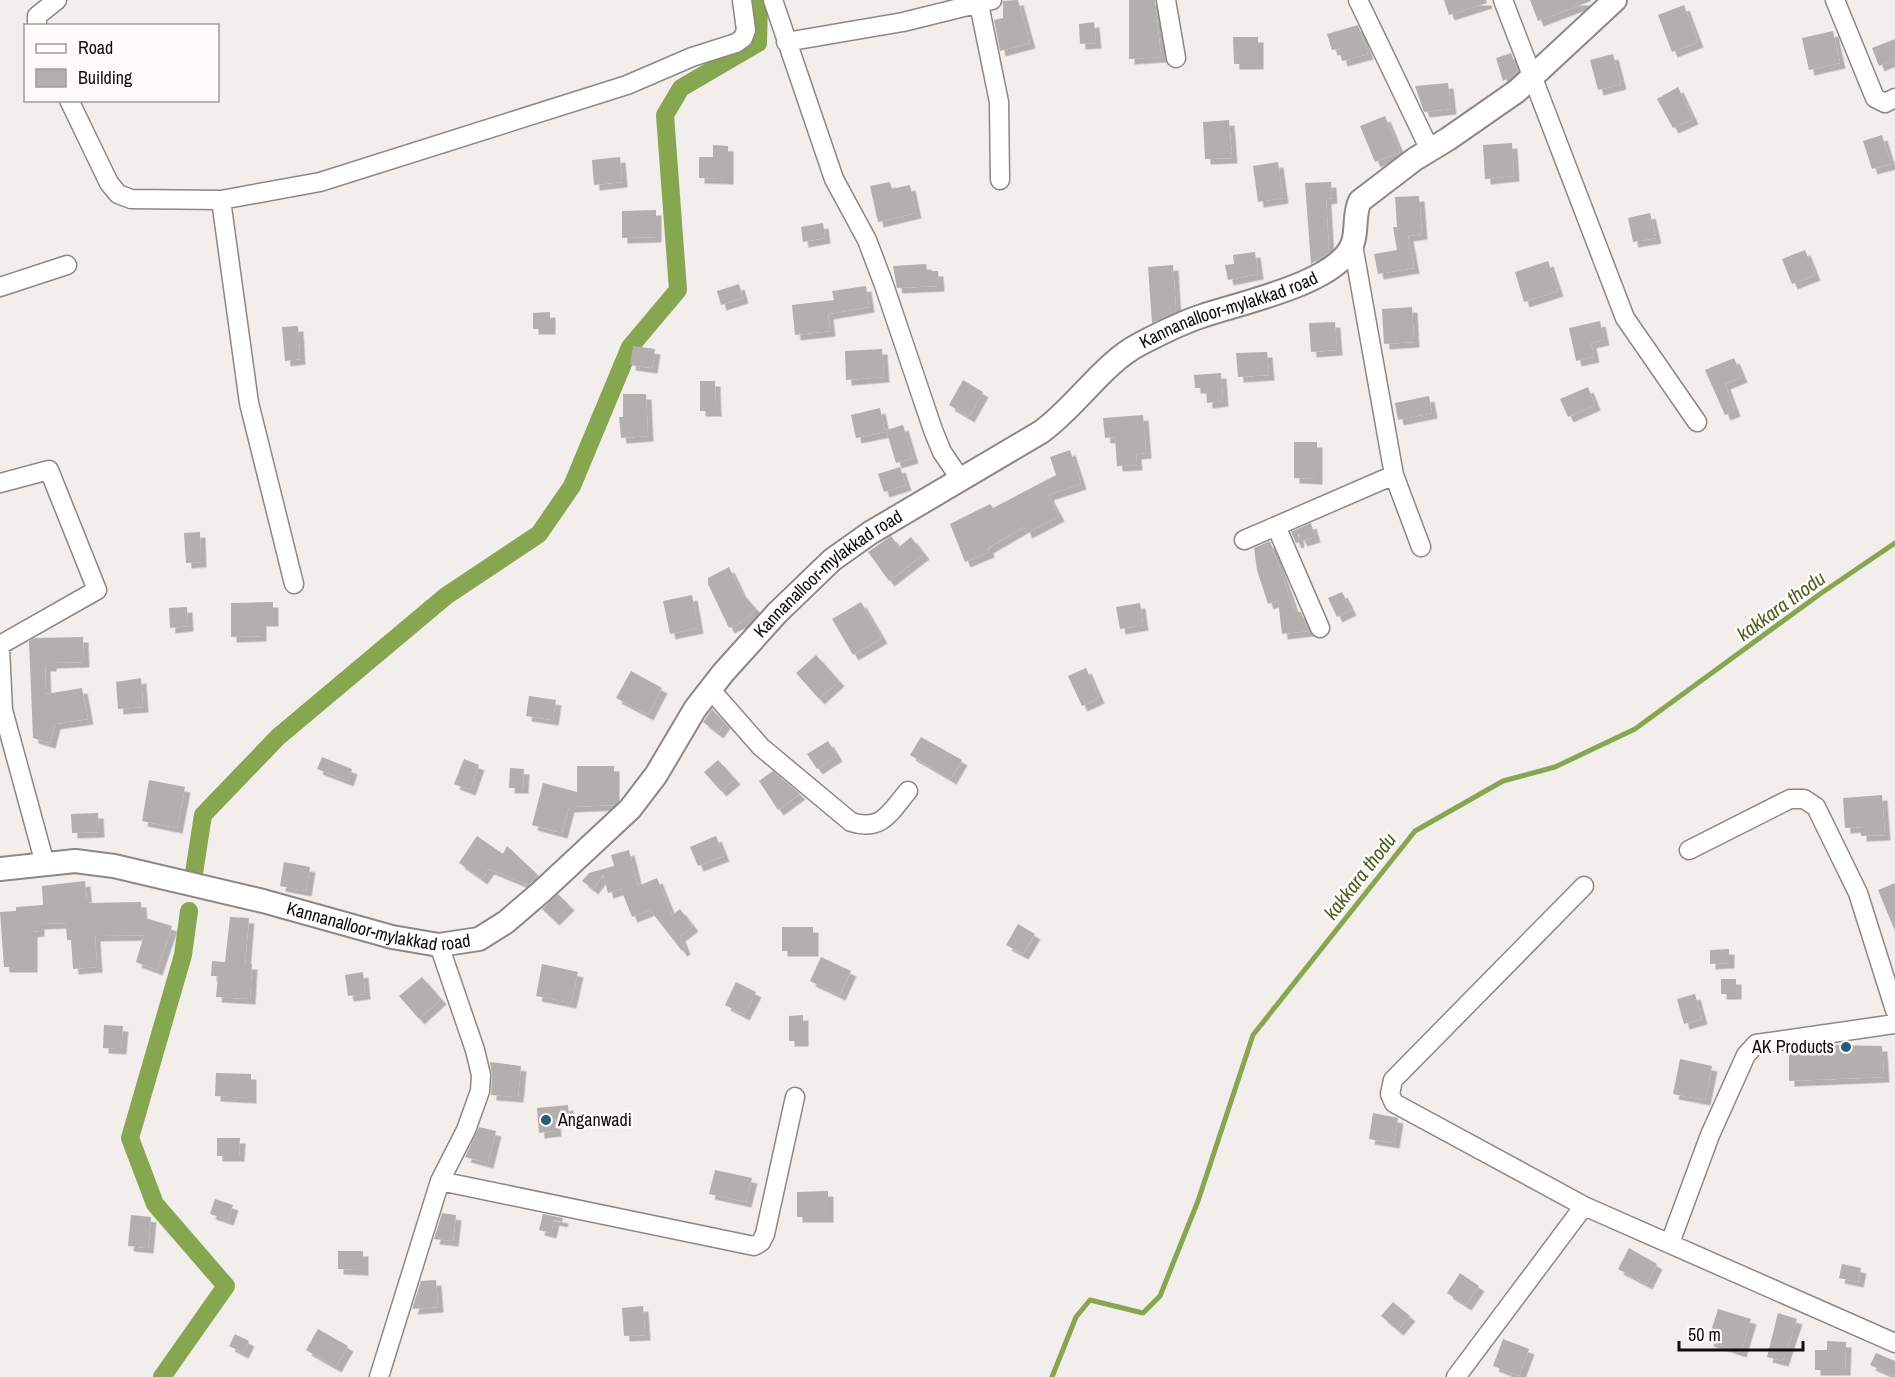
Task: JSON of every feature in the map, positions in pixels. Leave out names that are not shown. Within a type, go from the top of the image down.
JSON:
[{"type":"main road","points":[[1353,245],[1356,210],[1360,201],[1430,150],[1492,110],[1533,76],[1615,0]]},
{"type":"main road","name":"Kannanalloor-mylakkad road","points":[[0,869],[75,861],[114,866],[263,901],[392,937],[439,945],[479,939],[506,922],[597,842],[630,809],[656,775],[695,709],[710,689],[777,613],[844,551],[1064,415],[1108,367],[1138,345],[1199,317],[1310,281],[1328,272],[1353,245]]},
{"type":"street","points":[[37,24],[38,16],[57,0]]},
{"type":"street","points":[[70,102],[109,183],[118,194],[141,200],[221,200],[320,182],[657,74],[742,38],[746,30],[742,0]]},
{"type":"street","points":[[773,0],[834,179],[867,240],[933,430],[942,452],[961,480]]},
{"type":"street","points":[[1166,0],[1176,58]]},
{"type":"street","points":[[1358,0],[1430,150]]},
{"type":"street","points":[[1503,0],[1625,318],[1697,422]]},
{"type":"street","points":[[1835,0],[1875,98],[1885,103],[1895,98]]},
{"type":"street","points":[[786,42],[903,21],[986,2],[999,102],[1000,180]]},
{"type":"street","points":[[221,200],[249,404],[294,584]]},
{"type":"street","points":[[1353,245],[1394,475],[1420,547]]},
{"type":"street","points":[[0,287],[67,265]]},
{"type":"street","points":[[0,483],[49,470],[97,590],[0,647],[3,710],[39,852],[45,864]]},
{"type":"street","points":[[1244,540],[1394,475]]},
{"type":"street","points":[[1276,526],[1320,628]]},
{"type":"street","points":[[710,689],[761,747],[851,822],[862,826],[875,825],[883,820],[908,791]]},
{"type":"street","points":[[1689,850],[1790,799],[1804,799],[1816,807],[1858,893],[1895,1010]]},
{"type":"street","points":[[1584,886],[1393,1080],[1390,1094],[1394,1103],[1584,1206],[1895,1342]]},
{"type":"street","points":[[379,1377],[440,1180],[474,1110],[481,1075],[439,945]]},
{"type":"street","points":[[1670,1244],[1710,1135],[1746,1055],[1756,1044],[1895,1024]]},
{"type":"street","points":[[440,1180],[754,1246],[761,1242],[765,1234],[795,1097]]},
{"type":"street","points":[[1456,1377],[1584,1206]]},
{"type":"building","points":[[1018,0],[1030,43],[1000,51],[994,20],[1003,18],[1003,1]]},
{"type":"building","points":[[1129,0],[1155,0],[1161,57],[1129,59]]},
{"type":"building","points":[[1444,0],[1486,0],[1487,3],[1449,15]]},
{"type":"building","points":[[1530,0],[1591,0],[1591,1],[1538,21]]},
{"type":"building","points":[[1684,5],[1698,42],[1672,52],[1658,15]]},
{"type":"building","points":[[1094,22],[1096,43],[1080,44],[1079,24]]},
{"type":"building","points":[[1358,25],[1368,54],[1342,61],[1339,49],[1332,50],[1327,34]]},
{"type":"building","points":[[1833,31],[1840,63],[1809,70],[1802,38]]},
{"type":"building","points":[[1233,37],[1258,37],[1258,64],[1234,64]]},
{"type":"building","points":[[1895,39],[1895,59],[1879,66],[1872,48]]},
{"type":"building","points":[[1511,53],[1518,71],[1503,81],[1496,58]]},
{"type":"building","points":[[1613,54],[1621,84],[1598,90],[1590,60]]},
{"type":"building","points":[[1448,83],[1451,109],[1424,112],[1415,86]]},
{"type":"building","points":[[1678,87],[1693,119],[1673,128],[1657,99]]},
{"type":"building","points":[[1385,116],[1400,152],[1375,162],[1360,126]]},
{"type":"building","points":[[1229,120],[1232,158],[1205,159],[1203,122]]},
{"type":"building","points":[[1882,135],[1891,164],[1872,169],[1863,141]]},
{"type":"building","points":[[1512,143],[1514,176],[1485,179],[1483,145]]},
{"type":"building","points":[[713,145],[728,146],[728,179],[699,178],[699,157],[713,157]]},
{"type":"building","points":[[620,157],[622,182],[594,185],[592,160]]},
{"type":"building","points":[[1278,162],[1283,198],[1258,202],[1253,166]]},
{"type":"building","points":[[890,182],[892,189],[910,185],[916,213],[878,222],[870,186]]},
{"type":"building","points":[[1331,182],[1332,198],[1326,199],[1329,252],[1311,264],[1305,183]]},
{"type":"building","points":[[1419,196],[1422,234],[1408,236],[1414,268],[1378,274],[1374,254],[1397,250],[1393,227],[1397,227],[1395,197]]},
{"type":"building","points":[[656,210],[656,237],[622,238],[622,211]]},
{"type":"building","points":[[1650,213],[1656,238],[1633,242],[1628,218]]},
{"type":"building","points":[[823,223],[825,238],[803,242],[801,227]]},
{"type":"building","points":[[1805,250],[1815,275],[1792,284],[1782,259]]},
{"type":"building","points":[[1255,252],[1258,274],[1228,280],[1225,265],[1234,264],[1233,255]]},
{"type":"building","points":[[1548,261],[1558,291],[1524,302],[1515,272]]},
{"type":"building","points":[[926,264],[927,271],[938,271],[939,286],[897,288],[893,266]]},
{"type":"building","points":[[1173,265],[1176,311],[1152,323],[1148,267]]},
{"type":"building","points":[[739,284],[743,298],[721,305],[717,291]]},
{"type":"building","points":[[866,286],[869,307],[828,314],[830,331],[795,335],[792,305],[834,300],[832,291]]},
{"type":"building","points":[[1412,307],[1414,342],[1384,344],[1382,309]]},
{"type":"building","points":[[550,312],[550,329],[533,329],[533,313]]},
{"type":"building","points":[[1600,321],[1604,340],[1591,343],[1594,357],[1576,361],[1569,328]]},
{"type":"building","points":[[1335,322],[1337,350],[1311,352],[1309,323]]},
{"type":"building","points":[[298,326],[300,359],[285,361],[282,327]]},
{"type":"building","points":[[633,346],[655,349],[652,368],[630,365]]},
{"type":"building","points":[[882,349],[884,377],[846,380],[845,351]]},
{"type":"building","points":[[1267,352],[1269,375],[1238,377],[1236,353]]},
{"type":"building","points":[[1734,358],[1742,377],[1725,384],[1735,411],[1725,415],[1705,370]]},
{"type":"building","points":[[1221,373],[1223,401],[1207,403],[1206,388],[1195,388],[1194,375]]},
{"type":"building","points":[[963,380],[983,392],[969,417],[949,405]]},
{"type":"building","points":[[700,381],[715,381],[716,411],[700,411]]},
{"type":"building","points":[[1588,387],[1595,405],[1568,417],[1560,399]]},
{"type":"building","points":[[623,394],[646,394],[648,436],[621,438],[619,417],[623,417]]},
{"type":"building","points":[[1429,396],[1432,413],[1398,420],[1395,403]]},
{"type":"building","points":[[880,408],[885,432],[856,438],[851,415]]},
{"type":"building","points":[[1143,415],[1146,453],[1136,454],[1137,465],[1117,466],[1115,437],[1105,438],[1103,418]]},
{"type":"building","points":[[903,425],[913,458],[896,463],[886,430]]},
{"type":"building","points":[[1294,442],[1317,442],[1317,479],[1294,478]]},
{"type":"building","points":[[1070,450],[1081,484],[1048,495],[1059,516],[1027,533],[1024,527],[988,548],[989,552],[965,562],[950,524],[990,504],[993,508],[1056,475],[1050,457]]},
{"type":"building","points":[[900,467],[906,485],[884,492],[878,474]]},
{"type":"building","points":[[1311,523],[1315,537],[1302,541],[1298,533],[1299,542],[1296,543],[1291,532]]},
{"type":"building","points":[[200,532],[201,562],[186,563],[184,533]]},
{"type":"building","points":[[891,536],[899,547],[911,537],[924,554],[889,581],[868,552]]},
{"type":"building","points":[[1270,541],[1295,612],[1301,612],[1308,631],[1282,634],[1278,600],[1268,604],[1257,570],[1254,548]]},
{"type":"building","points":[[729,567],[741,592],[756,609],[742,622],[729,628],[708,584],[708,578]]},
{"type":"building","points":[[1342,592],[1351,610],[1337,617],[1328,598]]},
{"type":"building","points":[[692,595],[698,628],[670,634],[663,601]]},
{"type":"building","points":[[273,602],[273,621],[261,621],[261,636],[231,637],[231,603]]},
{"type":"building","points":[[861,602],[882,638],[853,655],[832,619]]},
{"type":"building","points":[[1140,603],[1143,625],[1120,629],[1116,607]]},
{"type":"building","points":[[187,607],[188,626],[170,628],[169,608]]},
{"type":"building","points":[[83,637],[84,662],[51,663],[51,666],[45,666],[46,694],[82,688],[88,719],[55,724],[50,743],[33,738],[29,641],[35,638]]},
{"type":"building","points":[[816,655],[839,681],[819,699],[796,673]]},
{"type":"building","points":[[1086,668],[1099,698],[1082,706],[1068,676]]},
{"type":"building","points":[[631,671],[662,688],[648,715],[616,698]]},
{"type":"building","points":[[141,678],[143,707],[118,709],[116,682]]},
{"type":"building","points":[[529,696],[556,700],[553,720],[526,716]]},
{"type":"building","points":[[712,709],[725,723],[718,733],[703,722]]},
{"type":"building","points":[[921,737],[962,760],[951,779],[910,755]]},
{"type":"building","points":[[828,741],[837,756],[817,769],[807,754]]},
{"type":"building","points":[[322,757],[352,769],[348,781],[317,769]]},
{"type":"building","points":[[464,759],[479,765],[470,790],[454,784]]},
{"type":"building","points":[[718,760],[735,779],[721,791],[704,772]]},
{"type":"building","points":[[577,766],[614,766],[614,805],[569,807],[562,833],[532,825],[543,783],[577,792]]},
{"type":"building","points":[[510,768],[524,769],[523,788],[509,788]]},
{"type":"building","points":[[773,771],[800,794],[778,810],[759,781]]},
{"type":"building","points":[[149,780],[185,787],[177,828],[142,821]]},
{"type":"building","points":[[1882,795],[1885,835],[1861,836],[1861,827],[1845,828],[1843,798]]},
{"type":"building","points":[[98,813],[99,832],[72,833],[71,814]]},
{"type":"building","points":[[477,836],[503,854],[507,846],[537,874],[535,879],[528,885],[489,869],[482,879],[459,863]]},
{"type":"building","points":[[716,836],[724,856],[698,866],[690,847]]},
{"type":"building","points":[[629,850],[638,886],[657,878],[672,915],[680,909],[693,926],[680,936],[685,949],[682,951],[650,910],[632,917],[621,889],[608,893],[603,875],[593,889],[582,881],[589,873],[614,866],[611,855]]},
{"type":"building","points":[[284,862],[310,867],[306,891],[280,886]]},
{"type":"building","points":[[85,881],[87,903],[141,902],[142,917],[172,926],[157,970],[136,962],[144,935],[95,936],[97,967],[73,969],[71,940],[67,940],[66,923],[39,924],[39,931],[32,932],[32,967],[4,967],[0,912],[16,911],[16,907],[43,905],[42,886]]},
{"type":"building","points":[[1895,883],[1895,931],[1878,890]]},
{"type":"building","points":[[558,894],[569,905],[554,920],[542,909]]},
{"type":"building","points":[[230,917],[249,918],[245,964],[252,964],[250,999],[216,997],[218,976],[211,976],[212,961],[225,962]]},
{"type":"building","points":[[1018,924],[1035,934],[1023,954],[1006,945]]},
{"type":"building","points":[[782,927],[813,927],[813,951],[782,951]]},
{"type":"building","points":[[1729,949],[1729,963],[1710,964],[1710,950]]},
{"type":"building","points":[[821,957],[851,971],[840,995],[810,981]]},
{"type":"building","points":[[542,964],[578,972],[571,1003],[536,996]]},
{"type":"building","points":[[363,972],[365,994],[348,996],[345,975]]},
{"type":"building","points":[[422,977],[441,999],[419,1019],[399,996]]},
{"type":"building","points":[[1721,979],[1736,979],[1736,994],[1721,994]]},
{"type":"building","points":[[736,982],[756,992],[744,1015],[725,1005]]},
{"type":"building","points":[[1695,994],[1702,1019],[1684,1024],[1677,999]]},
{"type":"building","points":[[803,1015],[803,1041],[789,1041],[789,1016]]},
{"type":"building","points":[[104,1025],[123,1026],[121,1049],[103,1048]]},
{"type":"building","points":[[1834,1045],[1882,1046],[1884,1077],[1789,1081],[1789,1051],[1834,1049]]},
{"type":"building","points":[[1680,1059],[1712,1066],[1705,1100],[1673,1094]]},
{"type":"building","points":[[490,1062],[521,1066],[518,1097],[491,1095]]},
{"type":"building","points":[[216,1073],[251,1074],[251,1098],[215,1096]]},
{"type":"building","name":"Anganwadi","points":[[568,1105],[569,1119],[555,1119],[556,1131],[539,1133],[537,1108]]},
{"type":"building","points":[[1373,1113],[1398,1118],[1394,1143],[1369,1139]]},
{"type":"building","points":[[479,1127],[496,1131],[488,1163],[465,1157]]},
{"type":"building","points":[[217,1138],[240,1138],[239,1156],[217,1156]]},
{"type":"building","points":[[715,1170],[752,1178],[746,1202],[709,1194]]},
{"type":"building","points":[[828,1191],[828,1217],[797,1217],[797,1192]]},
{"type":"building","points":[[215,1199],[233,1205],[228,1220],[210,1214]]},
{"type":"building","points":[[442,1213],[456,1215],[453,1241],[434,1239]]},
{"type":"building","points":[[543,1214],[563,1218],[562,1222],[554,1220],[551,1233],[539,1230]]},
{"type":"building","points":[[131,1215],[151,1217],[148,1248],[128,1246]]},
{"type":"building","points":[[1629,1248],[1657,1264],[1647,1284],[1618,1269]]},
{"type":"building","points":[[338,1251],[363,1251],[363,1270],[338,1269]]},
{"type":"building","points":[[1842,1264],[1861,1268],[1858,1282],[1839,1278]]},
{"type":"building","points":[[1460,1273],[1479,1286],[1466,1305],[1447,1293]]},
{"type":"building","points":[[436,1280],[438,1307],[412,1309],[421,1281]]},
{"type":"building","points":[[1393,1302],[1410,1316],[1398,1330],[1381,1316]]},
{"type":"building","points":[[643,1306],[645,1335],[624,1336],[622,1308]]},
{"type":"building","points":[[1718,1309],[1751,1319],[1741,1352],[1708,1341]]},
{"type":"building","points":[[1778,1313],[1797,1319],[1783,1361],[1767,1357]]},
{"type":"building","points":[[318,1329],[348,1346],[336,1367],[306,1350]]},
{"type":"building","points":[[235,1334],[249,1341],[243,1353],[229,1346]]},
{"type":"building","points":[[1503,1339],[1529,1349],[1519,1376],[1493,1366]]},
{"type":"building","points":[[1827,1341],[1846,1342],[1845,1370],[1815,1370],[1815,1350],[1827,1350]]},
{"type":"building","points":[[1876,1353],[1895,1361],[1895,1376],[1870,1365]]},
{"type":"waterway","points":[[194,873],[203,815],[278,737],[446,596],[539,534],[572,486],[630,347],[678,290],[665,115],[681,88],[758,43],[759,0]]},
{"type":"waterway","name":"kakkara thodu","points":[[1052,1377],[1076,1317],[1090,1300],[1143,1313],[1160,1296],[1198,1201],[1253,1035],[1415,831],[1503,781],[1555,767],[1635,729],[1820,594],[1895,543]]},
{"type":"waterway","points":[[162,1377],[226,1286],[155,1204],[130,1138],[183,955],[189,911]]},
{"type":"place","name":"AK Products","points":[[1846,1047]]},
{"type":"place","name":"Anganwadi","points":[[546,1120]]}]
